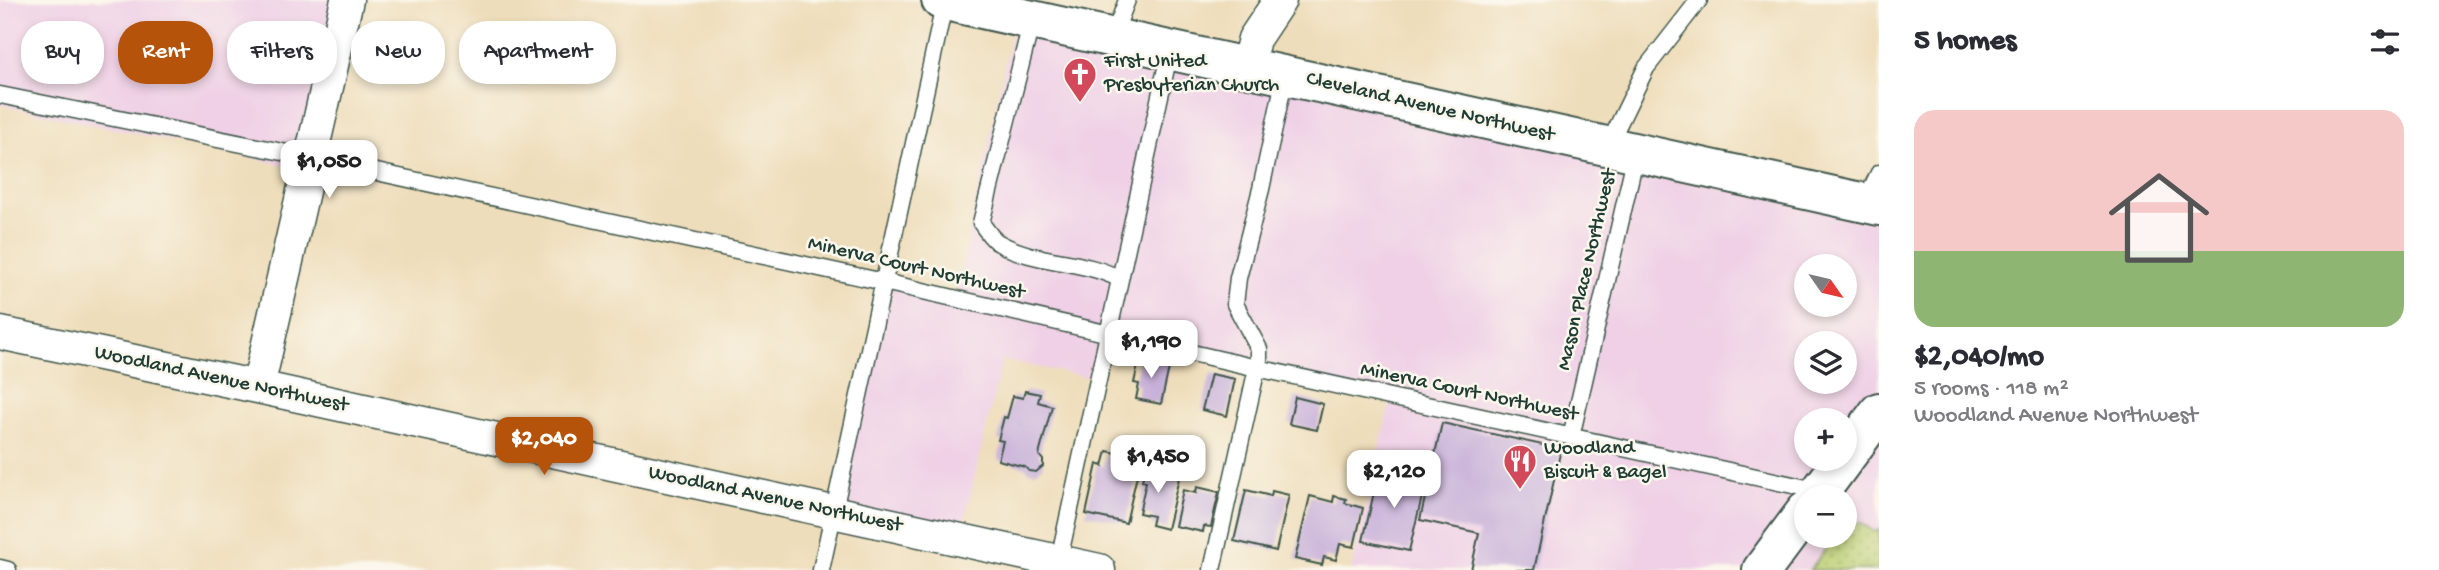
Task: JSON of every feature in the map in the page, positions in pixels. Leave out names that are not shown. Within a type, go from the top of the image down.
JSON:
[{"type":"main road","name":"Cleveland Avenue Northwest","points":[[943,0],[1025,12],[1113,38],[1622,150],[1874,194]]},
{"type":"main road","points":[[1826,485],[1868,434]]},
{"type":"main road","points":[[1762,570],[1794,527]]},
{"type":"street","points":[[258,387],[346,0]]},
{"type":"street","points":[[1247,67],[1254,39],[1280,0]]},
{"type":"street","name":"Woodland Avenue Northwest","points":[[0,333],[833,513],[1058,565],[1099,570]]},
{"type":"lane","points":[[821,570],[943,0]]},
{"type":"lane","points":[[1113,38],[1127,0]]},
{"type":"lane","name":"Mason Place Northwest","points":[[1571,437],[1622,150],[1646,68],[1699,0]]},
{"type":"lane","points":[[1025,12],[981,223],[997,243],[1038,257],[1103,270],[1119,279]]},
{"type":"lane","points":[[1058,565],[1170,50]]},
{"type":"lane","points":[[1212,570],[1259,349],[1235,304],[1238,278],[1261,189],[1285,76]]},
{"type":"lane","name":"Minerva Court Northwest","points":[[0,95],[312,158],[884,282],[1571,437],[1794,495]]},
{"type":"lane","points":[[0,568],[8,570]]},
{"type":"shaded area","points":[[0,0],[338,0],[333,21],[227,21],[227,84],[319,84],[300,168],[0,105]]},
{"type":"shaded area","points":[[1015,16],[1879,206],[1879,570],[1352,570],[1391,398],[1108,334],[1098,379],[1002,360],[960,540],[833,513],[884,282],[956,298]]},
{"type":"green space","points":[[1857,523],[1874,532],[1879,530],[1879,570],[1810,570],[1826,548],[1857,548]]},
{"type":"building","points":[[1140,356],[1170,363],[1161,404],[1136,399],[1139,384],[1134,383]]},
{"type":"building","points":[[1211,374],[1235,379],[1227,416],[1202,410]]},
{"type":"building","points":[[1025,391],[1040,394],[1038,402],[1052,406],[1039,455],[1043,466],[1036,472],[998,460],[1003,441],[998,440],[1004,417],[1007,418],[1013,396],[1023,398]]},
{"type":"building","points":[[1295,397],[1323,404],[1317,430],[1289,424]]},
{"type":"building","points":[[1442,423],[1561,449],[1534,570],[1471,570],[1479,533],[1420,520]]},
{"type":"building","points":[[1107,451],[1141,458],[1126,523],[1086,514],[1097,464],[1103,466]]},
{"type":"building","points":[[1146,463],[1162,466],[1160,474],[1179,478],[1167,529],[1151,525],[1153,516],[1139,513],[1146,482],[1142,481]]},
{"type":"building","points":[[1379,470],[1426,480],[1409,551],[1363,541]]},
{"type":"building","points":[[1197,487],[1219,492],[1211,527],[1204,526],[1203,532],[1175,526],[1183,490],[1196,493]]},
{"type":"building","points":[[1246,490],[1271,496],[1272,491],[1289,495],[1276,551],[1234,541]]},
{"type":"building","points":[[1310,496],[1333,502],[1334,496],[1346,499],[1345,503],[1363,508],[1354,547],[1340,544],[1336,560],[1324,557],[1322,565],[1295,559]]},
{"type":"place","name":"First United Presbyterian Church","points":[[1080,104]]},
{"type":"place","name":"Woodland Biscuit & Bagel","points":[[1520,491]]}]
